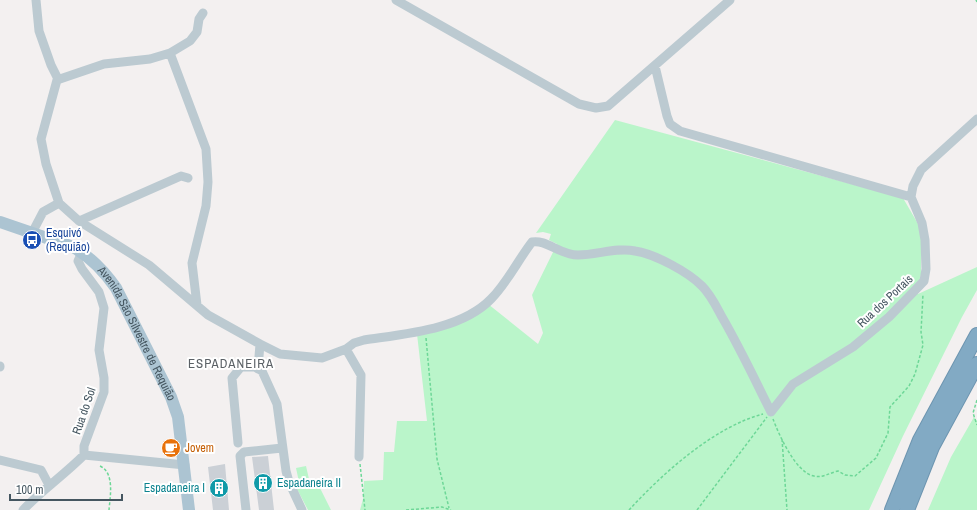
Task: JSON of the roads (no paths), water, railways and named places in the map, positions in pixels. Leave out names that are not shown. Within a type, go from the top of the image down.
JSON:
[{"type":"highway","points":[[892,510],[920,440],[977,335]]},
{"type":"highway","points":[[907,510],[932,447],[977,364]]},
{"type":"main road","name":"Avenida São Silvestre de Requião","points":[[0,222],[82,252],[104,272],[116,288],[171,397],[178,417],[185,465],[189,510]]},
{"type":"street","points":[[36,0],[39,31],[51,65],[58,79],[47,113],[41,139],[46,164],[59,202],[79,221],[149,265],[197,304],[208,315],[260,344],[280,354],[322,358],[346,349],[361,375],[360,457]]},
{"type":"street","points":[[396,0],[579,104],[596,108],[608,106],[730,0]]},
{"type":"street","points":[[58,79],[104,64],[150,59],[170,53],[190,41],[197,32],[199,19],[203,13]]},
{"type":"street","points":[[170,53],[206,149],[208,182],[206,206],[192,263],[197,304]]},
{"type":"street","points":[[655,66],[670,124],[680,131],[911,197],[913,186],[921,170],[977,119]]},
{"type":"street","points":[[79,221],[181,176],[188,178]]},
{"type":"street","name":"Rua dos Portais","points":[[346,349],[354,343],[364,340],[426,330],[465,316],[480,308],[490,300],[532,242],[544,242],[560,252],[574,255],[590,255],[624,250],[636,251],[680,270],[702,286],[712,298],[734,337],[771,412],[793,384],[852,347],[869,334],[907,300],[924,281],[926,270],[924,231],[911,197]]},
{"type":"street","points":[[32,233],[43,212],[59,202]]},
{"type":"street","name":"Rua do Sol","points":[[22,510],[49,485],[70,470],[84,455],[84,446],[95,421],[105,385],[99,350],[104,308],[102,299],[78,261],[82,252]]},
{"type":"street","points":[[258,369],[260,344]]},
{"type":"street","points":[[238,443],[232,378],[241,367],[255,367],[262,371],[277,404],[282,448],[289,482],[302,510]]},
{"type":"street","points":[[246,510],[240,456],[244,452],[282,448]]},
{"type":"street","points":[[84,455],[185,465]]},
{"type":"street","points":[[0,460],[41,470],[49,485]]},
{"type":"place","name":"Esquivó (Requião)","points":[[32,240]]},
{"type":"place","name":"Jovem","points":[[171,448]]},
{"type":"place","name":"Espadaneira II","points":[[263,483]]},
{"type":"place","name":"Espadaneira I","points":[[219,488]]},
{"type":"district","name":"ESPADANEIRA","points":[[231,363]]}]
